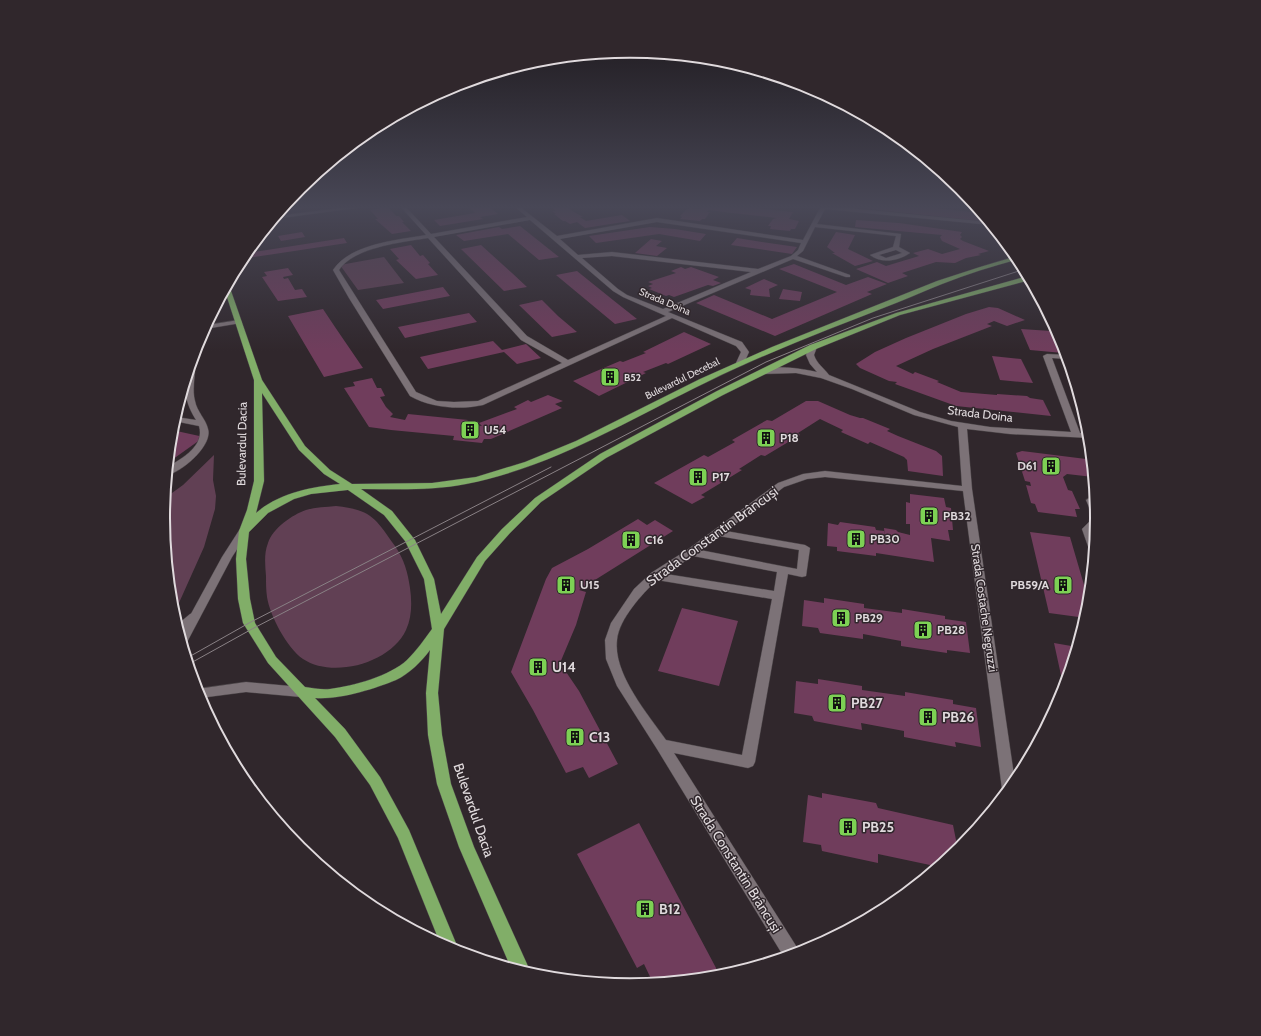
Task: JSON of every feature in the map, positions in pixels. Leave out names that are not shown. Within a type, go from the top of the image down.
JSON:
[{"type":"main road","name":"Bulevardul Decebal","points":[[351,487],[434,486],[479,479],[534,462],[583,441],[740,364],[831,325],[946,280],[1011,260]]},
{"type":"main road","points":[[301,692],[328,694],[346,691],[392,676],[410,664],[424,649],[438,629],[481,559],[506,531],[538,500],[603,456],[762,372],[813,347],[898,314],[1024,279]]},
{"type":"main road","name":"Bulevardul Dacia","points":[[229,294],[258,380],[302,448],[327,472],[388,513],[410,540],[429,579],[438,629],[432,694],[435,735],[444,784],[467,847],[518,964]]},
{"type":"main road","name":"Bulevardul Dacia","points":[[258,380],[259,481],[252,510],[244,532],[241,559],[244,599],[249,623],[272,660],[340,733],[375,781],[404,835],[447,940]]},
{"type":"main road","points":[[244,532],[271,506],[286,500],[330,488],[351,487]]},
{"type":"street","points":[[356,254],[341,262],[336,270],[413,394],[419,398],[433,401],[460,405],[480,403],[672,316]]},
{"type":"street","points":[[447,254],[524,338],[567,363]]},
{"type":"street","name":"Strada Doina","points":[[574,254],[596,276],[625,296],[739,344],[746,352],[740,364]]},
{"type":"street","points":[[577,257],[608,254]]},
{"type":"street","points":[[615,254],[757,271]]},
{"type":"street","points":[[662,312],[793,257],[796,254]]},
{"type":"street","points":[[876,254],[873,255],[886,260],[904,254]]},
{"type":"street","points":[[793,257],[848,276]]},
{"type":"street","points":[[213,326],[239,322]]},
{"type":"street","points":[[813,347],[810,355],[812,362],[816,368],[828,378]]},
{"type":"street","points":[[1061,357],[1047,356],[1076,435]]},
{"type":"street","points":[[762,372],[789,370],[807,372],[828,378]]},
{"type":"street","name":"Strada Doina","points":[[828,378],[911,412],[962,426],[1083,436]]},
{"type":"street","points":[[173,468],[202,445],[205,430],[203,424],[194,411],[191,402],[191,383]]},
{"type":"street","points":[[181,420],[203,424]]},
{"type":"street","name":"Strada Costache Negruzzi","points":[[962,426],[967,489],[1008,781]]},
{"type":"street","name":"Strada Constantin Brâncuși","points":[[789,950],[662,745],[621,683],[612,659],[611,640],[617,623],[638,592],[655,576],[691,552],[781,485],[806,476],[841,475],[967,489]]},
{"type":"street","points":[[1090,526],[1087,529],[1090,538]]},
{"type":"street","points":[[186,635],[198,614],[232,547],[244,532]]},
{"type":"street","points":[[691,552],[802,573],[805,548],[717,533]]},
{"type":"street","points":[[662,745],[748,762],[783,570]]},
{"type":"street","points":[[655,576],[778,596]]},
{"type":"street","points":[[183,626],[198,614]]},
{"type":"street","points":[[205,692],[246,687],[301,692]]},
{"type":"shaded area","points":[[384,257],[404,283],[358,290],[340,265]]},
{"type":"shaded area","points":[[214,455],[213,480],[216,496],[215,509],[204,547],[178,604],[171,548],[171,494],[183,485]]},
{"type":"shaded area","points":[[336,506],[358,510],[372,517],[388,536],[401,556],[405,566],[410,588],[411,609],[406,630],[398,642],[388,651],[375,659],[360,664],[330,668],[315,665],[303,659],[285,640],[275,622],[267,597],[265,559],[270,537],[284,523],[295,515],[306,510]]},
{"type":"building","points":[[254,254],[272,254],[251,257]]},
{"type":"building","points":[[395,254],[423,255],[430,263],[428,264],[438,275],[416,279],[396,260],[399,259]]},
{"type":"building","points":[[466,254],[491,254],[527,287],[504,291]]},
{"type":"building","points":[[532,254],[556,254],[559,257],[539,260]]},
{"type":"building","points":[[645,254],[659,254],[657,256]]},
{"type":"building","points":[[834,254],[859,254],[873,261],[855,266]]},
{"type":"building","points":[[916,254],[981,255],[966,258],[955,263],[936,262],[902,273],[908,276],[888,283],[856,269],[877,262],[886,266],[919,256]]},
{"type":"building","points":[[794,264],[846,285],[868,277],[887,284],[867,292],[872,294],[775,336],[696,303],[714,295],[772,319],[837,292],[779,269]]},
{"type":"building","points":[[681,267],[685,269],[691,267],[719,277],[713,280],[721,283],[713,286],[708,285],[674,297],[669,295],[666,296],[649,289],[652,288],[648,286],[653,284],[648,282],[676,273],[671,271]]},
{"type":"building","points":[[288,268],[293,275],[283,277],[284,279],[288,278],[295,290],[302,289],[307,297],[278,301],[262,277],[267,276],[264,272]]},
{"type":"building","points":[[577,271],[637,319],[615,324],[556,275]]},
{"type":"building","points":[[764,279],[778,285],[769,289],[770,297],[750,295],[751,290],[745,288]]},
{"type":"building","points":[[443,287],[450,296],[383,309],[376,300]]},
{"type":"building","points":[[783,289],[802,292],[800,301],[779,299]]},
{"type":"building","points":[[542,300],[577,332],[552,337],[519,305]]},
{"type":"building","points":[[989,307],[998,308],[1025,320],[1007,326],[994,321],[987,324],[992,326],[933,349],[896,366],[913,374],[915,372],[939,381],[937,382],[961,392],[1027,396],[1030,398],[1043,400],[1051,416],[956,406],[895,384],[897,382],[889,381],[860,368],[856,364],[875,352],[906,338],[966,314]]},
{"type":"building","points":[[323,309],[363,368],[324,377],[288,316]]},
{"type":"building","points":[[469,313],[477,322],[405,338],[398,327]]},
{"type":"building","points":[[1021,329],[1050,331],[1059,353],[1030,350]]},
{"type":"building","points":[[684,332],[711,344],[668,364],[666,363],[643,372],[646,373],[599,396],[573,381],[620,361],[623,362],[646,353],[643,352]]},
{"type":"building","points":[[493,341],[502,350],[526,344],[541,358],[517,364],[504,352],[428,369],[420,357]]},
{"type":"building","points":[[992,356],[1021,359],[1033,383],[1000,380]]},
{"type":"building","points":[[372,378],[377,388],[381,388],[385,396],[380,397],[386,407],[393,414],[390,417],[405,420],[408,414],[468,420],[465,424],[482,426],[479,423],[517,409],[514,407],[528,400],[531,402],[548,395],[563,401],[555,404],[562,408],[491,439],[484,439],[482,443],[453,440],[454,436],[369,427],[344,388],[355,386],[353,382]]},
{"type":"building","points":[[806,401],[818,401],[850,415],[863,418],[890,429],[887,431],[898,436],[936,451],[942,456],[943,476],[908,471],[907,460],[904,457],[870,442],[868,444],[841,432],[843,430],[820,419],[798,433],[800,435],[765,456],[761,455],[739,469],[742,470],[701,495],[705,497],[692,504],[654,483],[704,455],[708,457],[735,442],[732,440],[767,420],[772,421]]},
{"type":"building","points":[[178,431],[204,437],[174,458]]},
{"type":"building","points":[[1022,451],[1086,459],[1085,457],[1087,457],[1089,477],[1067,474],[1063,477],[1068,490],[1072,491],[1080,509],[1075,509],[1077,517],[1038,512],[1035,504],[1031,503],[1026,485],[1031,486],[1030,482],[1025,481],[1016,453]]},
{"type":"building","points":[[910,494],[944,498],[946,507],[951,508],[953,530],[948,530],[950,541],[931,538],[934,562],[876,553],[876,556],[837,551],[837,547],[827,546],[828,523],[838,525],[840,522],[875,527],[876,530],[884,531],[885,540],[884,528],[910,535],[910,524],[906,524],[906,502],[910,503]]},
{"type":"building","points":[[638,519],[647,525],[655,520],[673,531],[579,590],[586,592],[576,625],[560,663],[579,691],[618,764],[589,778],[583,767],[566,773],[511,672],[546,579],[552,568],[588,549]]},
{"type":"building","name":"PB59/A","points":[[1030,532],[1070,537],[1085,589],[1080,617],[1049,613]]},
{"type":"building","points":[[824,598],[864,604],[864,608],[902,613],[902,609],[945,616],[945,619],[966,622],[970,653],[947,650],[947,653],[901,646],[901,641],[863,634],[863,639],[820,633],[818,628],[802,626],[804,600],[824,603]]},
{"type":"building","points":[[682,608],[738,621],[719,686],[658,671]]},
{"type":"building","points":[[1054,643],[1072,646],[1061,677]]},
{"type":"building","points":[[818,679],[862,686],[862,690],[905,696],[905,692],[953,700],[953,704],[976,708],[981,747],[955,742],[956,747],[904,737],[904,731],[861,723],[862,730],[814,721],[812,716],[794,713],[796,681],[818,684]]},
{"type":"building","name":"PB25","points":[[822,793],[876,803],[878,808],[953,825],[956,842],[930,867],[930,865],[878,854],[878,863],[822,851],[821,845],[803,842],[808,795],[822,798]]},
{"type":"building","name":"B12","points":[[639,823],[717,970],[691,974],[650,977],[644,964],[637,968],[577,854]]},
{"type":"tram line","points":[[194,661],[252,629],[766,362],[873,318],[1019,271]]},
{"type":"tram line","points":[[192,655],[249,623],[551,467]]},
{"type":"place","name":"B52","points":[[610,377]]},
{"type":"place","name":"U54","points":[[470,430]]},
{"type":"place","name":"P18","points":[[766,438]]},
{"type":"place","name":"D61","points":[[1051,466]]},
{"type":"place","name":"P17","points":[[698,477]]},
{"type":"place","name":"PB32","points":[[929,516]]},
{"type":"place","name":"PB30","points":[[856,539]]},
{"type":"place","name":"C16","points":[[631,540]]},
{"type":"place","name":"U15","points":[[566,585]]},
{"type":"place","name":"PB59/A","points":[[1063,585]]},
{"type":"place","name":"PB29","points":[[841,618]]},
{"type":"place","name":"PB28","points":[[923,630]]},
{"type":"place","name":"U14","points":[[538,667]]},
{"type":"place","name":"PB27","points":[[837,703]]},
{"type":"place","name":"PB26","points":[[928,717]]},
{"type":"place","name":"C13","points":[[575,737]]},
{"type":"place","name":"PB25","points":[[848,827]]},
{"type":"place","name":"B12","points":[[645,909]]}]
